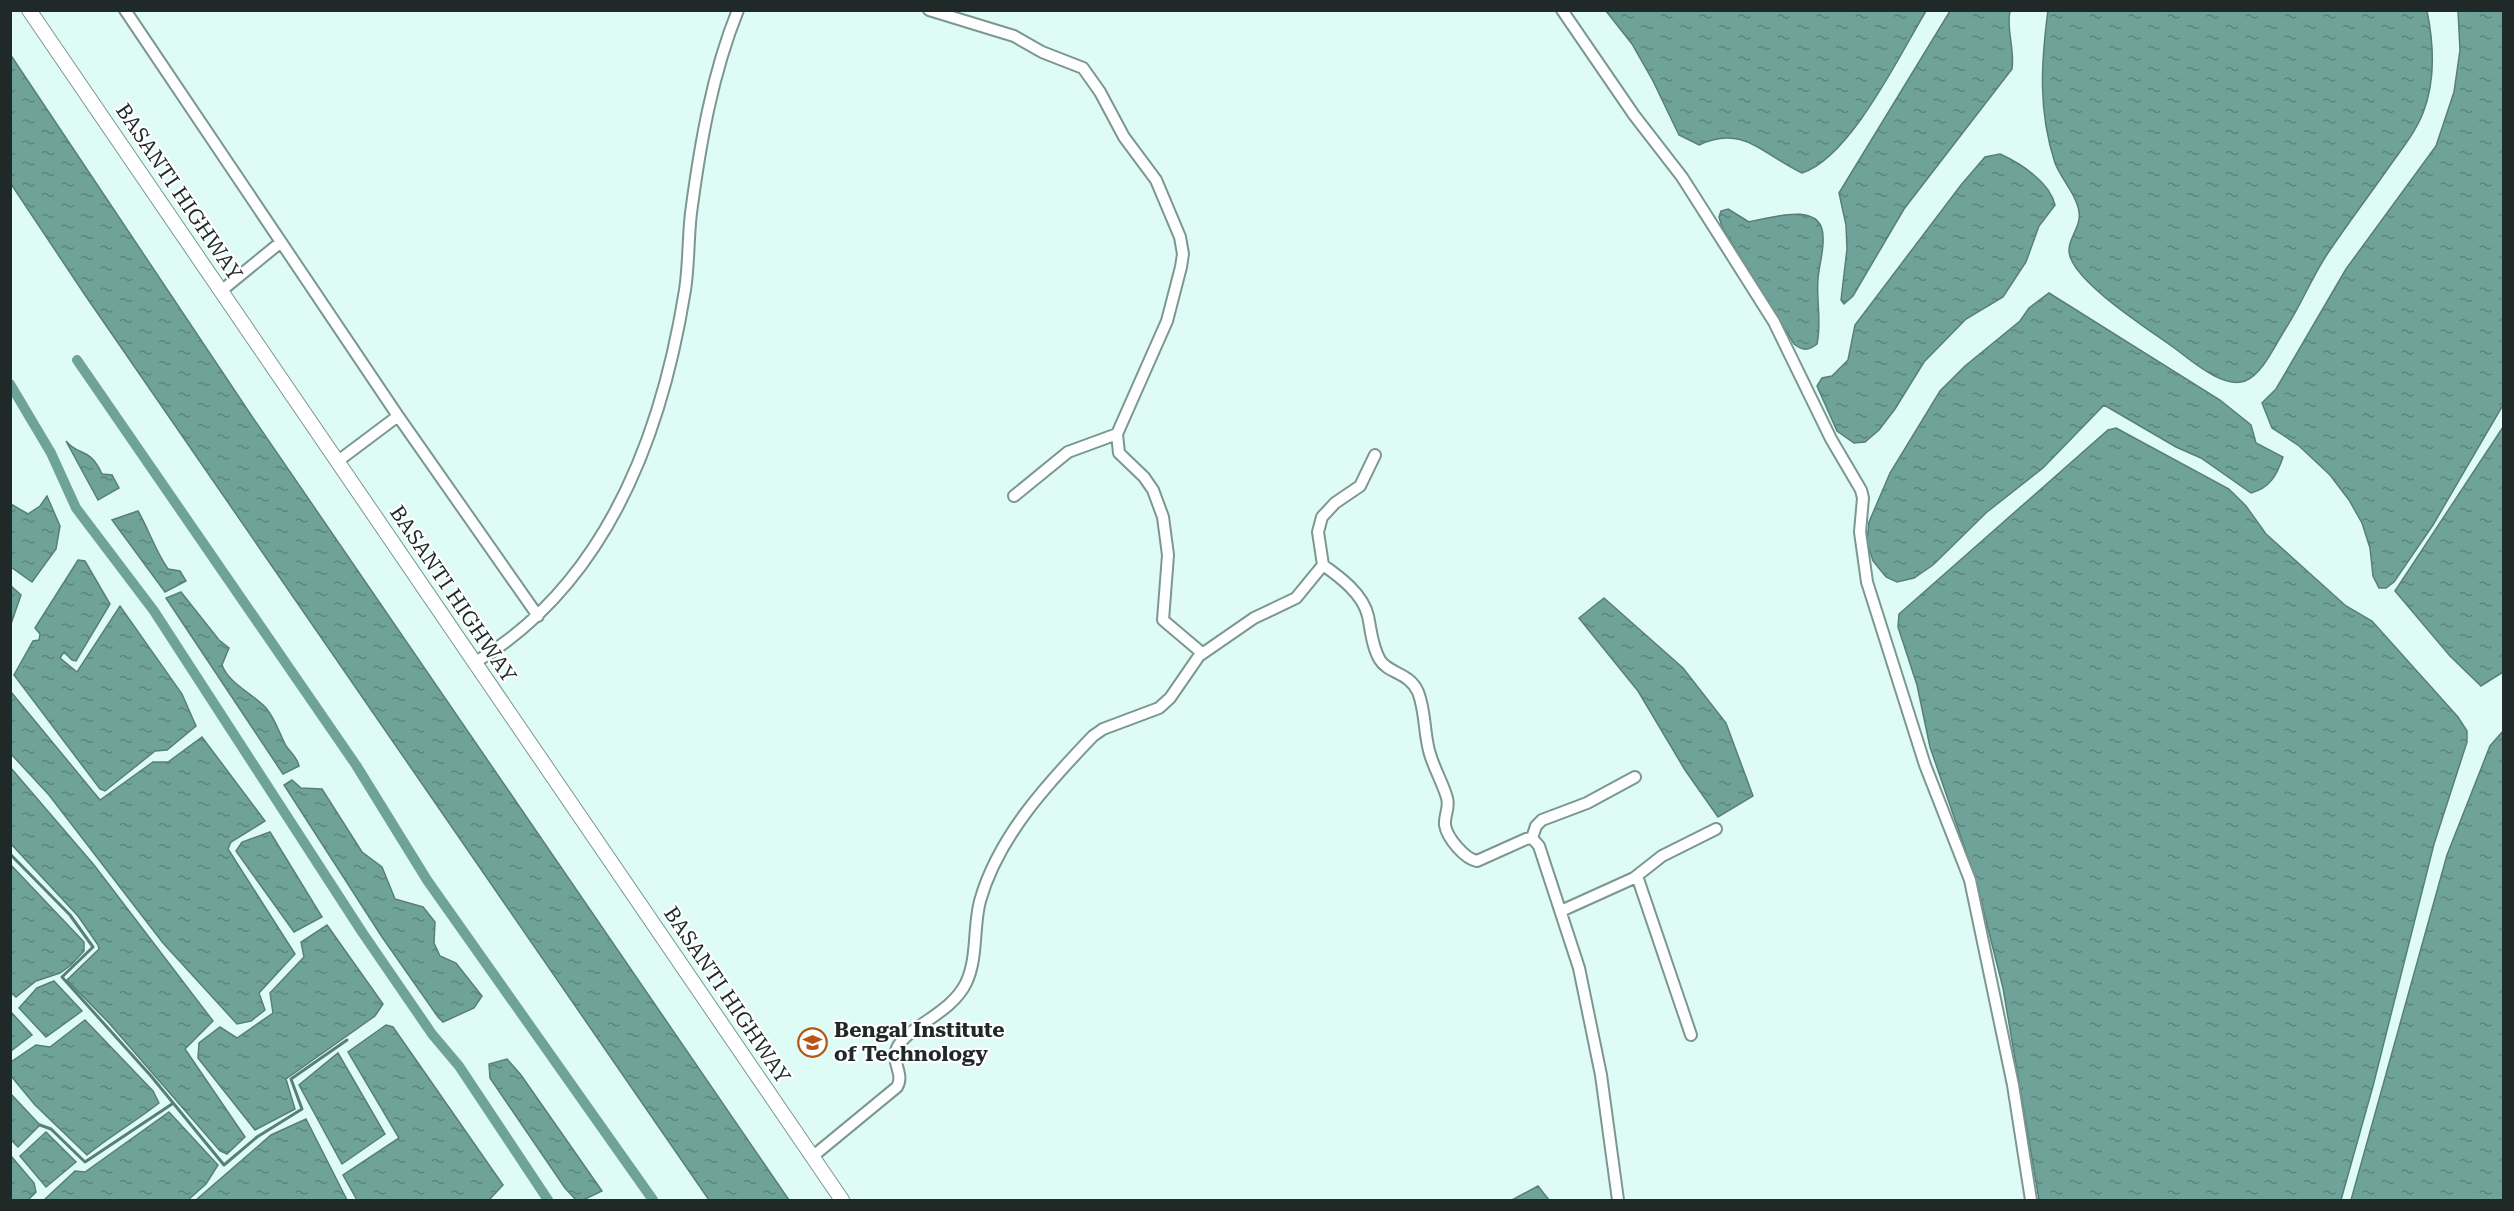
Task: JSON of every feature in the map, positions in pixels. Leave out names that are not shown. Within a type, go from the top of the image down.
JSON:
[{"type":"main road","name":"BASANTI HIGHWAY","points":[[29,10],[842,1200]]},
{"type":"street","points":[[125,10],[398,416],[538,616]]},
{"type":"street","points":[[474,663],[495,651],[538,616],[567,584],[614,515],[654,425],[685,290],[690,216],[706,127],[721,57],[738,10]]},
{"type":"street","points":[[929,10],[1014,36],[1041,52],[1083,68],[1100,92],[1124,137],[1156,180],[1164,196],[1180,237],[1183,254],[1181,267],[1167,321],[1117,434],[1119,453],[1153,490],[1163,517],[1168,555],[1163,620],[1202,653]]},
{"type":"street","points":[[1562,10],[1634,115],[1682,177],[1774,322],[1831,439],[1861,490],[1863,498],[1860,532],[1867,582],[1925,765],[1970,880],[2013,1085],[2031,1200]]},
{"type":"street","points":[[221,291],[281,242]]},
{"type":"street","points":[[338,460],[398,416]]},
{"type":"street","points":[[1014,496],[1068,452],[1117,434]]},
{"type":"street","points":[[1375,455],[1360,486],[1335,503],[1322,517],[1317,532],[1323,566],[1347,584],[1359,598],[1366,610],[1371,634],[1382,663],[1406,676],[1417,690],[1425,718],[1431,756],[1448,800],[1445,825],[1454,842],[1467,856],[1477,861],[1532,838]]},
{"type":"street","points":[[812,1157],[897,1087],[900,1076],[895,1053],[899,1045],[945,1009],[961,992],[971,969],[977,913],[999,854],[1023,818],[1093,736],[1103,729],[1159,708],[1170,698],[1202,653],[1254,618],[1296,598],[1323,566]]},
{"type":"street","points":[[1532,838],[1534,830],[1542,820],[1587,803],[1635,777]]},
{"type":"street","points":[[1562,911],[1637,876],[1662,856],[1716,828]]},
{"type":"street","points":[[1532,838],[1539,846],[1579,968],[1600,1067],[1618,1200]]},
{"type":"street","points":[[1637,876],[1691,1035]]},
{"type":"water","points":[[2048,10],[2427,11],[2431,37],[2432,75],[2427,101],[2420,120],[2326,256],[2268,358],[2258,372],[2245,381],[2228,381],[2218,378],[2200,367],[2103,295],[2089,283],[2071,259],[2069,247],[2078,224],[2078,206],[2055,163],[2043,106],[2042,87]]},
{"type":"water","points":[[1606,11],[1926,11],[1873,102],[1856,126],[1820,163],[1802,173],[1753,144],[1741,140],[1715,139],[1699,145],[1679,135],[1632,44]]},
{"type":"water","points":[[1950,11],[2010,11],[2012,69],[1904,209],[1853,296],[1844,304],[1841,300],[1847,249],[1846,225],[1839,193]]},
{"type":"water","points":[[2458,11],[2503,11],[2503,405],[2433,525],[2394,582],[2386,588],[2379,588],[2373,576],[2370,548],[2362,523],[2349,500],[2330,475],[2298,445],[2272,428],[2262,403],[2276,389],[2346,269],[2436,146],[2454,92],[2460,50]]},
{"type":"water","points":[[10,54],[249,412],[789,1200],[709,1200],[85,295],[11,184]]},
{"type":"water","points":[[2000,154],[2025,168],[2041,181],[2055,205],[2039,226],[2026,262],[2003,297],[1966,319],[1924,362],[1879,430],[1865,442],[1854,443],[1837,431],[1817,386],[1822,378],[1832,376],[1848,360],[1855,325],[1961,185],[1985,157]]},
{"type":"water","points":[[1728,209],[1749,222],[1794,214],[1814,218],[1821,226],[1823,242],[1818,287],[1819,328],[1817,344],[1814,346],[1805,349],[1794,344],[1722,227],[1719,217],[1721,211]]},
{"type":"water","points":[[2049,293],[2220,400],[2251,425],[2256,443],[2283,457],[2278,470],[2268,484],[2251,493],[2201,458],[2176,447],[2104,405],[2043,468],[1987,512],[1933,565],[1914,578],[1897,582],[1886,577],[1873,561],[1867,542],[1869,522],[1890,473],[1940,391],[1965,366],[2020,321],[2029,308]]},
{"type":"water","points":[[2503,427],[2503,672],[2481,686],[2450,656],[2395,591]]},
{"type":"water","points":[[2116,428],[2229,489],[2246,506],[2266,534],[2346,606],[2372,621],[2458,717],[2467,731],[2467,742],[2434,844],[2373,1086],[2341,1200],[2039,1200],[2003,988],[1976,881],[1930,747],[1917,685],[1898,627],[1899,614],[2108,430]]},
{"type":"water","points":[[66,441],[93,459],[102,474],[112,475],[119,488],[98,500]]},
{"type":"water","points":[[47,496],[60,526],[56,549],[32,582],[11,567],[11,504],[28,514],[40,506]]},
{"type":"water","points":[[138,511],[168,569],[180,571],[186,581],[165,592],[112,520]]},
{"type":"water","points":[[78,560],[85,561],[110,604],[76,661],[64,652],[60,658],[77,672],[120,606],[182,694],[196,726],[167,750],[155,751],[105,791],[100,789],[14,675],[33,641],[39,640],[40,634],[35,628]]},
{"type":"water","points":[[11,586],[21,595],[11,624]]},
{"type":"water","points":[[181,592],[219,640],[229,648],[222,665],[225,672],[266,708],[299,766],[283,774],[166,598]]},
{"type":"water","points":[[1604,598],[1683,668],[1726,723],[1753,796],[1718,817],[1685,770],[1638,691],[1579,618]]},
{"type":"water","points":[[11,692],[100,800],[153,762],[168,762],[202,737],[265,821],[231,842],[228,849],[295,954],[259,993],[265,1010],[251,1021],[237,1024],[163,943],[49,795],[11,754]]},
{"type":"water","points":[[2503,731],[2503,1200],[2351,1200],[2447,855],[2490,746]]},
{"type":"water","points":[[10,767],[94,865],[213,1021],[185,1049],[245,1137],[227,1154],[220,1151],[109,1023],[67,980],[99,949],[98,945],[78,916],[11,844]]},
{"type":"water","points":[[292,780],[301,788],[322,789],[362,852],[382,867],[395,899],[423,907],[435,922],[434,943],[440,956],[456,963],[482,996],[474,1008],[443,1022],[438,1017],[382,937],[284,785]]},
{"type":"water","points":[[270,832],[322,917],[294,932],[236,851],[242,842]]},
{"type":"water","points":[[10,864],[84,942],[84,951],[71,965],[60,973],[36,981],[16,997],[10,992]]},
{"type":"water","points":[[327,925],[383,1004],[375,1016],[286,1079],[295,1109],[255,1130],[198,1058],[199,1043],[220,1027],[237,1038],[273,1013],[270,993],[304,957],[301,942]]},
{"type":"water","points":[[54,981],[82,1011],[46,1037],[19,1008],[37,988]]},
{"type":"water","points":[[11,1012],[32,1035],[10,1051]]},
{"type":"water","points":[[85,1020],[153,1091],[159,1103],[87,1155],[35,1105],[11,1076],[11,1062],[36,1045],[50,1047]]},
{"type":"water","points":[[386,1025],[393,1027],[503,1185],[489,1200],[357,1200],[343,1175],[399,1138],[348,1052]]},
{"type":"water","points":[[338,1053],[385,1134],[342,1164],[299,1085]]},
{"type":"water","points":[[507,1059],[521,1075],[602,1191],[583,1200],[576,1200],[565,1188],[490,1078],[489,1064]]},
{"type":"water","points":[[10,1093],[40,1125],[18,1147],[11,1140]]},
{"type":"water","points":[[169,1112],[218,1165],[206,1184],[188,1200],[44,1200],[75,1171],[85,1172]]},
{"type":"water","points":[[306,1119],[347,1200],[196,1200],[271,1135]]},
{"type":"water","points":[[46,1132],[76,1162],[46,1187],[20,1156]]},
{"type":"water","points":[[11,1156],[34,1183],[36,1192],[28,1200],[11,1200]]},
{"type":"water","points":[[1538,1186],[1549,1200],[1512,1200]]},
{"type":"waterway","points":[[77,360],[356,765],[427,880],[653,1200]]},
{"type":"waterway","points":[[10,384],[51,453],[76,508],[154,611],[362,932],[432,1034],[459,1066],[548,1200]]},
{"type":"waterway","points":[[10,854],[70,915],[93,947],[62,977],[151,1076],[224,1165],[257,1137],[302,1109],[291,1079],[347,1040]]},
{"type":"waterway","points":[[40,1125],[51,1129],[85,1162],[172,1104]]},
{"type":"place","name":"Bengal Institute of Technology","points":[[813,1042]]}]
